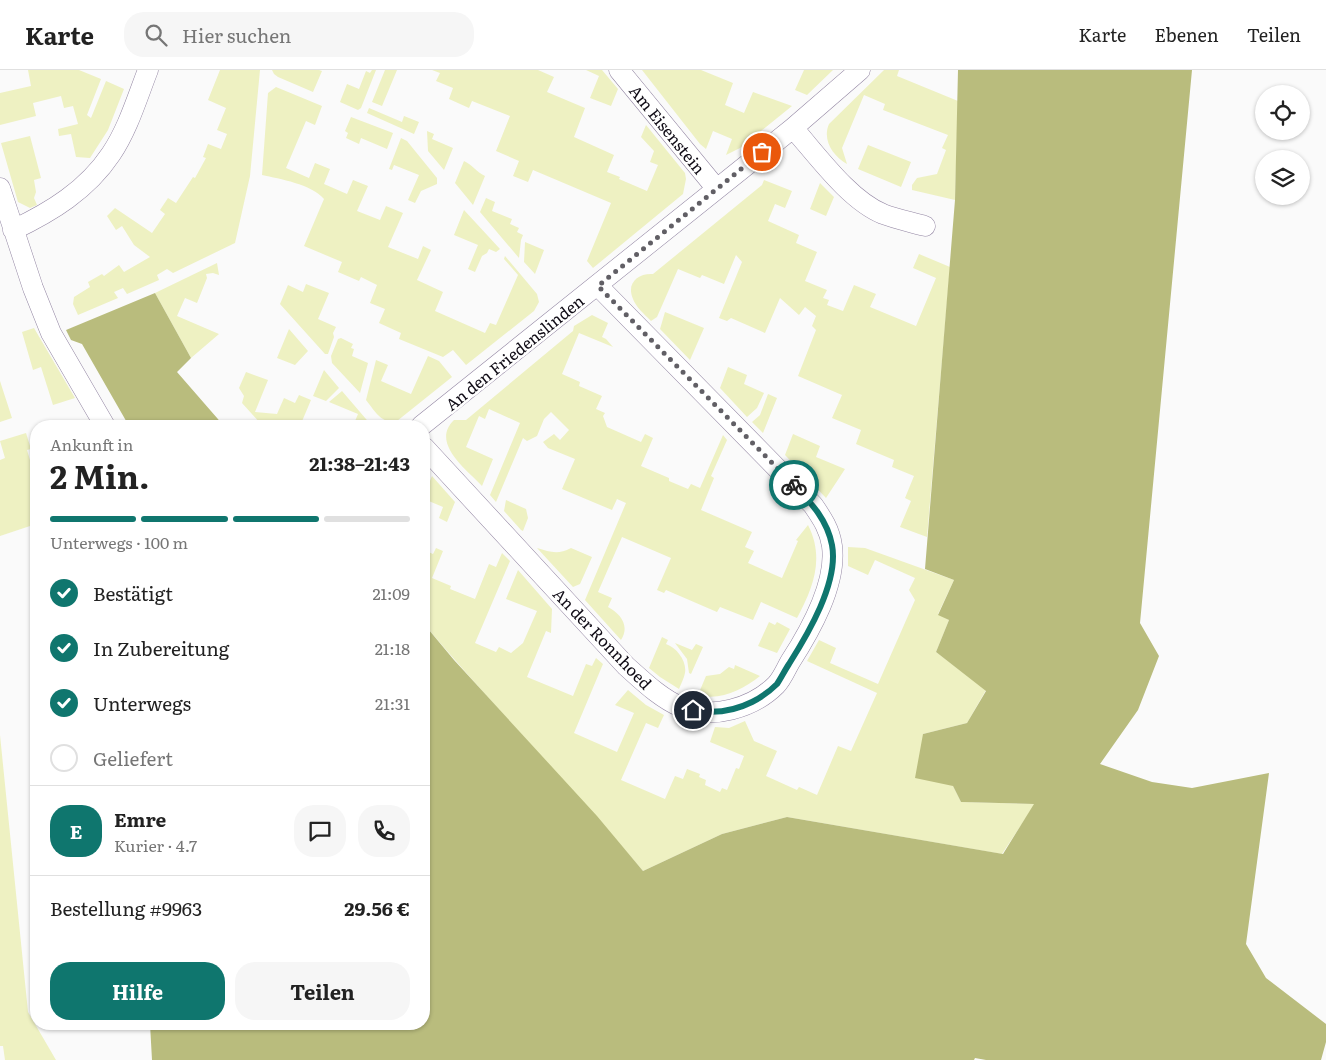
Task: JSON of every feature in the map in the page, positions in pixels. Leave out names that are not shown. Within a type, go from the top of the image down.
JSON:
[{"type":"street","points":[[13,230],[45,215],[68,200],[92,178],[112,153],[123,132],[148,70]]},
{"type":"street","name":"Am Eisenstein","points":[[619,70],[716,188]]},
{"type":"street","name":"An den Friedenslinden","points":[[430,420],[793,128],[860,70]]},
{"type":"street","points":[[793,128],[832,174],[860,199],[882,214],[924,226]]},
{"type":"street","points":[[0,188],[33,288],[51,333],[102,420]]},
{"type":"street","name":"An der Ronnhoed","points":[[430,454],[626,666],[653,690],[681,708],[705,712],[728,710],[753,702],[776,684],[797,652],[822,604],[832,572],[832,546],[825,521],[813,505],[598,286]]},
{"type":"green space","points":[[28,70],[79,70],[101,79],[87,115],[91,118],[106,81],[124,89],[108,130],[90,158],[76,157],[71,134],[59,136],[58,129],[78,124],[73,106],[64,108],[61,96],[33,103],[36,116],[0,125],[0,93],[31,86]]},
{"type":"green space","points":[[220,70],[260,70],[250,176],[235,243],[173,273],[167,269],[157,275],[159,280],[127,294],[123,288],[114,292],[118,298],[78,315],[73,304],[74,297],[90,287],[88,282],[102,274],[104,276],[119,265],[124,272],[150,257],[134,245],[122,226],[116,230],[107,216],[115,208],[152,233],[165,214],[160,210],[168,198],[176,203],[193,177],[195,178],[206,158],[203,157],[208,144],[221,149],[227,134],[217,130],[226,108],[208,100]]},
{"type":"green space","points":[[272,70],[322,71],[313,92],[278,77]]},
{"type":"green space","points":[[372,70],[376,70],[361,108],[358,110],[340,102],[347,84],[359,89],[366,71],[370,73]]},
{"type":"green space","points":[[385,70],[397,70],[382,106],[372,102]]},
{"type":"green space","points":[[432,70],[538,70],[554,77],[547,92],[585,108],[574,137],[614,155],[607,172],[647,191],[658,165],[650,162],[654,151],[641,137],[646,125],[685,173],[686,179],[683,194],[593,268],[587,261],[611,203],[533,170],[528,182],[513,176],[519,161],[496,151],[510,116],[472,101],[469,108],[449,99],[453,88],[436,81],[440,73]]},
{"type":"green space","points":[[586,70],[602,70],[618,89],[611,106],[590,98],[599,76]]},
{"type":"green space","points":[[642,70],[701,70],[733,83],[725,105],[744,113],[753,92],[792,106],[740,148],[726,155],[732,139],[713,131],[706,149],[700,144]]},
{"type":"green space","points":[[804,70],[833,70],[807,95],[795,90]]},
{"type":"green space","points":[[884,70],[899,70],[897,76],[958,101],[955,200],[912,190],[912,185],[917,178],[937,174],[946,150],[942,148],[948,135],[883,110],[885,104],[864,95],[842,148],[847,164],[837,157],[830,147],[827,136],[829,124]]},
{"type":"green space","points":[[958,70],[1192,70],[1140,623],[1159,656],[1138,710],[1100,764],[1152,782],[1192,788],[1269,773],[1246,944],[1266,978],[1326,1024],[1326,1042],[1321,1060],[986,1060],[975,1058],[974,1060],[152,1060],[150,1030],[430,1030],[430,631],[454,660],[597,816],[643,871],[722,834],[787,817],[1003,854],[1034,804],[961,802],[953,786],[915,778],[923,734],[967,723],[986,691],[936,652],[949,620],[938,615],[954,580],[925,569],[955,200]]},
{"type":"green space","points":[[276,87],[322,106],[315,125],[306,121],[286,168],[309,178],[315,163],[330,169],[324,184],[347,194],[353,180],[368,186],[357,211],[380,220],[386,206],[403,213],[388,247],[418,259],[423,246],[431,250],[417,280],[443,292],[435,311],[485,333],[490,323],[496,325],[518,275],[504,259],[505,256],[537,294],[539,302],[534,311],[466,365],[453,350],[443,357],[399,339],[401,333],[379,323],[385,309],[370,303],[377,285],[361,277],[359,281],[338,272],[342,262],[304,246],[324,199],[311,189],[286,180],[262,175],[268,93]]},
{"type":"green space","points":[[369,108],[402,122],[404,116],[419,122],[414,134],[367,113]]},
{"type":"green space","points":[[351,117],[393,133],[387,149],[361,138],[359,144],[346,138],[348,133],[345,131]]},
{"type":"green space","points":[[427,131],[434,134],[432,139],[453,148],[444,170],[428,151]]},
{"type":"green space","points":[[30,136],[41,178],[34,180],[36,192],[34,198],[37,205],[30,208],[18,202],[1,143]]},
{"type":"green space","points":[[401,138],[407,141],[437,178],[437,184],[421,191],[415,203],[408,200],[419,175],[394,165],[392,170],[389,169]]},
{"type":"green space","points":[[868,145],[911,162],[901,187],[858,169]]},
{"type":"green space","points":[[464,161],[485,176],[473,205],[455,183]]},
{"type":"green space","points":[[764,180],[792,191],[785,208],[775,204],[768,221],[799,235],[796,243],[817,252],[805,281],[827,290],[823,298],[829,300],[827,305],[843,311],[854,285],[876,294],[870,307],[916,326],[936,278],[913,268],[919,254],[950,267],[927,537],[900,527],[911,501],[905,498],[914,476],[892,467],[894,460],[856,444],[861,430],[832,418],[842,395],[798,376],[816,330],[812,326],[816,316],[805,307],[799,315],[780,298],[765,333],[731,318],[727,321],[719,318],[742,262],[736,255],[724,284],[702,275],[700,278],[678,269],[657,317],[651,321],[634,302],[631,288],[638,277],[653,274],[762,185]]},
{"type":"green space","points":[[820,183],[834,197],[826,216],[810,209]]},
{"type":"green space","points":[[486,198],[495,202],[492,211],[512,219],[510,224],[519,228],[517,232],[523,235],[519,258],[480,212]]},
{"type":"green space","points":[[464,210],[500,249],[496,252],[489,249],[482,256],[475,272],[468,269],[478,245],[454,235]]},
{"type":"green space","points":[[525,242],[544,250],[535,274],[524,262]]},
{"type":"green space","points":[[217,263],[219,275],[213,273],[206,274],[207,278],[197,303],[185,298],[177,316],[219,334],[191,358],[155,293]]},
{"type":"green space","points":[[306,284],[329,293],[318,319],[336,327],[328,354],[325,354],[280,304],[288,285],[303,292]]},
{"type":"green space","points":[[155,293],[191,358],[177,372],[219,420],[126,420],[82,344],[71,340],[66,330]]},
{"type":"green space","points":[[665,312],[704,328],[690,360],[660,329]]},
{"type":"green space","points":[[592,315],[608,323],[602,337],[613,347],[579,333],[562,374],[580,382],[579,386],[602,396],[596,409],[605,413],[603,416],[607,427],[641,442],[645,434],[653,438],[641,466],[669,478],[669,481],[688,489],[691,484],[700,488],[723,435],[727,440],[711,476],[714,478],[701,510],[752,532],[745,547],[754,551],[748,563],[782,578],[798,541],[796,540],[808,525],[816,549],[815,573],[808,595],[797,618],[761,602],[753,620],[720,607],[717,612],[666,590],[664,593],[657,590],[671,558],[622,537],[598,592],[612,598],[608,607],[617,613],[624,625],[624,635],[621,640],[585,600],[626,503],[617,499],[612,510],[562,489],[575,459],[548,448],[543,442],[554,434],[560,440],[569,430],[551,412],[544,419],[537,436],[527,441],[523,438],[496,502],[490,495],[520,423],[489,409],[485,419],[479,416],[466,447],[493,459],[482,486],[453,456],[446,438],[448,429],[454,420],[466,420],[573,331],[574,326]]},
{"type":"green space","points":[[34,328],[75,398],[53,405],[41,367],[33,370],[22,332]]},
{"type":"green space","points":[[289,329],[308,351],[295,365],[277,358]]},
{"type":"green space","points":[[341,338],[353,344],[351,348],[354,349],[352,356],[368,363],[360,393],[332,363],[331,356],[338,339]]},
{"type":"green space","points":[[428,356],[439,361],[452,377],[398,420],[385,420],[375,412],[366,400],[376,360],[388,365],[381,381],[411,394]]},
{"type":"green space","points":[[728,367],[747,375],[744,384],[764,393],[757,408],[747,417],[720,388]]},
{"type":"green space","points":[[324,370],[339,388],[326,401],[313,396]]},
{"type":"green space","points":[[246,372],[268,380],[255,412],[277,414],[284,398],[295,403],[299,395],[311,400],[303,420],[257,420],[242,403],[244,396],[239,388]]},
{"type":"green space","points":[[0,381],[12,418],[0,422]]},
{"type":"green space","points":[[342,391],[367,420],[356,420],[358,414],[329,402]]},
{"type":"green space","points":[[768,394],[777,398],[763,433],[752,422],[760,415]]},
{"type":"green space","points":[[26,433],[30,446],[30,449],[27,450],[30,460],[30,526],[0,536],[0,460],[5,458],[0,441]]},
{"type":"green space","points":[[793,434],[820,446],[816,457],[845,469],[826,498],[785,455]]},
{"type":"green space","points":[[432,476],[455,502],[447,522],[439,518],[443,507],[430,502],[430,481]]},
{"type":"green space","points":[[506,500],[526,509],[528,518],[523,531],[504,511]]},
{"type":"green space","points":[[848,547],[865,548],[954,580],[938,614],[949,620],[936,652],[986,690],[967,723],[923,734],[961,802],[1035,804],[1002,854],[787,817],[722,834],[643,871],[430,631],[430,553],[433,554],[436,548],[443,551],[432,578],[451,586],[450,589],[475,599],[489,564],[496,567],[502,553],[510,561],[475,643],[496,652],[499,647],[511,653],[523,643],[537,611],[506,599],[518,570],[552,609],[551,633],[546,631],[527,677],[573,696],[586,664],[592,666],[596,658],[603,664],[574,733],[617,752],[634,713],[615,705],[628,690],[646,705],[664,715],[658,728],[646,723],[621,780],[665,799],[675,776],[683,779],[687,769],[700,774],[699,777],[706,780],[705,785],[720,792],[722,788],[727,790],[736,768],[739,769],[744,756],[710,742],[715,727],[729,728],[745,721],[754,741],[777,751],[766,776],[797,790],[799,787],[817,795],[838,746],[851,751],[877,693],[807,661],[819,640],[836,648],[830,663],[878,684],[915,600],[909,590],[915,578],[875,560],[868,575],[848,566]]},
{"type":"green space","points":[[537,548],[558,552],[571,548],[592,557],[580,584],[573,587]]},
{"type":"green space","points":[[769,622],[775,625],[777,622],[790,629],[777,653],[758,646]]},
{"type":"green space","points":[[662,637],[668,640],[666,644],[677,652],[683,660],[685,673],[679,689],[649,668]]},
{"type":"green space","points":[[675,643],[692,650],[696,644],[703,647],[691,674],[689,673],[687,659]]},
{"type":"green space","points":[[735,665],[760,676],[746,686],[731,693],[715,697],[698,695],[706,676],[720,674],[729,667],[734,669]]},
{"type":"green space","points":[[0,735],[30,1030],[38,1030],[56,1060],[5,1060],[3,1046],[0,1046]]},
{"type":"way so far","points":[[762,152],[598,286],[794,485]]},
{"type":"route","points":[[693,710],[705,712],[728,710],[753,702],[776,684],[797,652],[822,604],[832,572],[832,546],[825,521],[794,485]]}]
